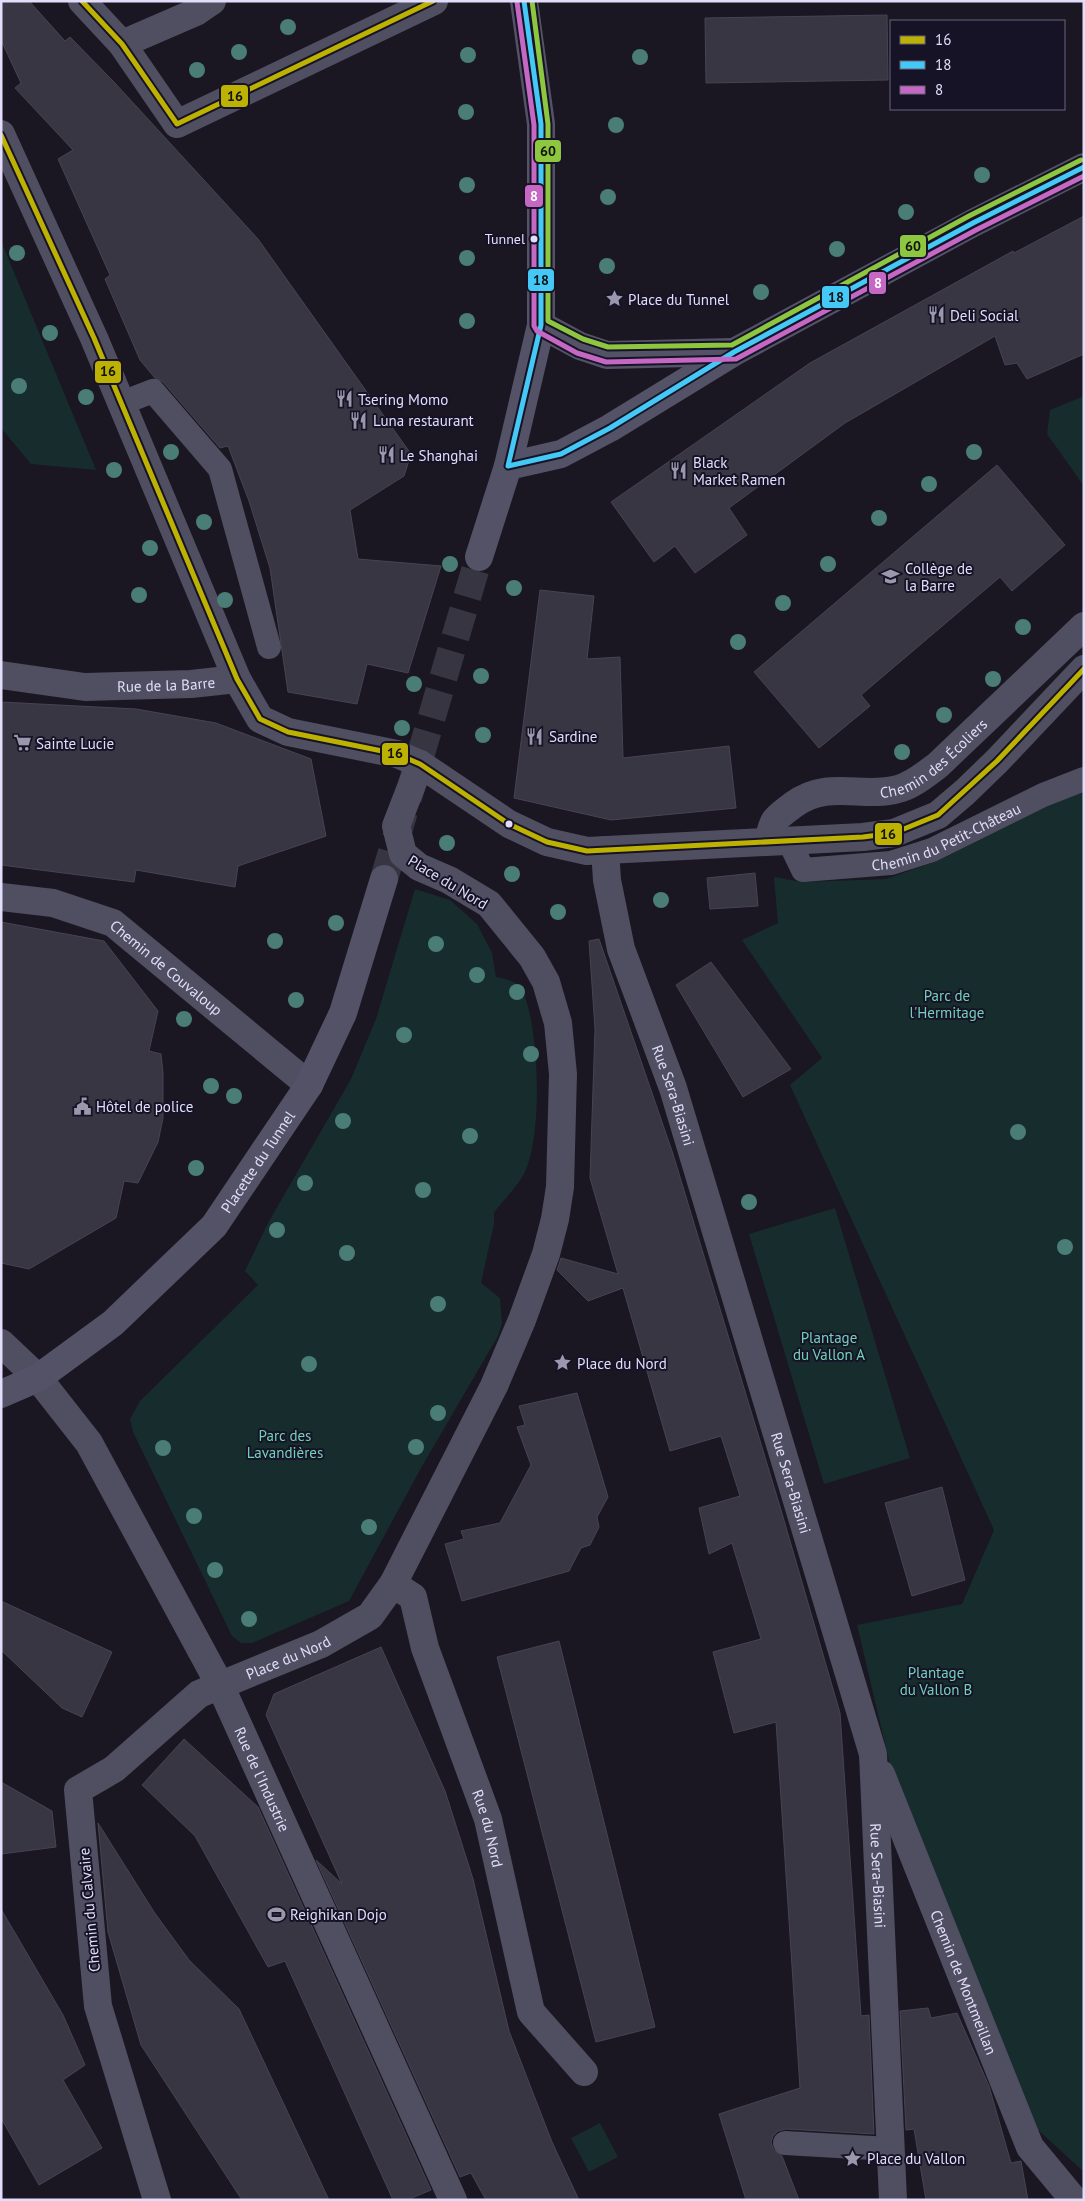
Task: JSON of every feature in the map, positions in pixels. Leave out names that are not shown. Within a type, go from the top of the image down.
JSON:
[{"type":"main road","points":[[479,557],[508,466],[540,325],[541,124],[524,1]]},
{"type":"main road","points":[[508,466],[561,454],[610,428],[734,352],[965,228],[1084,167]]},
{"type":"main road","points":[[540,325],[580,346],[607,355],[734,352]]},
{"type":"main road","name":"Placette du Tunnel","points":[[1,1394],[38,1378],[113,1322],[214,1226],[309,1085],[343,1013],[384,879]]},
{"type":"street","points":[[82,1],[122,44],[177,124],[434,1]]},
{"type":"street","points":[[122,44],[196,12],[212,1]]},
{"type":"street","points":[[1,134],[94,338],[237,679]]},
{"type":"street","name":"Chemin des Écoliers","points":[[778,841],[774,820],[800,800],[823,791],[872,792],[899,789],[921,778],[938,765],[1084,626]]},
{"type":"street","name":"Rue de la Barre","points":[[1,674],[85,687],[191,684],[237,679],[260,719],[288,732],[398,754],[420,764],[509,824],[546,842],[587,851],[863,837],[894,833],[938,815],[965,792],[1084,669]]},
{"type":"street","name":"Place du Nord","points":[[221,1686],[321,1644],[356,1625],[370,1616],[393,1584],[494,1386],[536,1286],[555,1220],[560,1178],[563,1074],[558,1022],[546,982],[532,957],[489,904],[449,880],[420,867],[403,854],[396,826],[420,764]]},
{"type":"street","name":"Rue Sera-Biasini","points":[[605,850],[606,880],[621,949],[673,1088],[873,1754],[889,2141]]},
{"type":"street","name":"Chemin de Couvaloup","points":[[1,897],[53,902],[113,923],[309,1085]]},
{"type":"street","name":"Rue de l'Industrie","points":[[1,1343],[38,1378],[89,1443],[221,1686],[453,2200]]},
{"type":"street","name":"Rue du Nord","points":[[393,1584],[413,1597],[425,1648],[488,1819],[531,2012],[584,2072]]},
{"type":"street","name":"Chemin du Calvaire","points":[[157,2200],[98,2006],[78,1790],[114,1769],[199,1694],[221,1686]]},
{"type":"street","name":"Chemin de Montmeillan","points":[[873,1754],[1030,2147],[1074,2200]]},
{"type":"street","points":[[889,2141],[893,2200]]},
{"type":"lane","points":[[122,403],[153,391],[220,470],[269,647]]},
{"type":"lane","name":"Chemin du Petit-Château","points":[[778,841],[803,870],[891,863],[932,850],[1043,794],[1084,779]]},
{"type":"lane","points":[[786,2143],[889,2141]]},
{"type":"green space","points":[[1,241],[96,470],[31,464],[1,428]]},
{"type":"green space","points":[[1084,396],[1084,486],[1047,434],[1050,410]]},
{"type":"green space","name":"Parc de l'Hermitage","points":[[1084,792],[1084,2172],[1038,2130],[891,1769],[857,1625],[962,1604],[994,1530],[790,1085],[822,1058],[742,940],[778,923],[774,877],[802,882],[886,879],[937,861],[1048,805]]},
{"type":"green space","name":"Parc des Lavandières","points":[[415,889],[450,900],[477,924],[492,953],[496,977],[514,982],[522,990],[533,1029],[537,1082],[534,1135],[530,1157],[521,1179],[494,1213],[494,1224],[481,1283],[500,1298],[502,1323],[498,1336],[421,1468],[349,1601],[252,1643],[241,1643],[232,1636],[133,1432],[130,1419],[140,1401],[258,1285],[245,1271],[268,1223],[351,1079],[376,1019]]},
{"type":"green space","name":"Plantage du Vallon A","points":[[835,1208],[910,1458],[824,1484],[749,1234]]},
{"type":"green space","points":[[600,2123],[618,2157],[589,2172],[571,2138]]},
{"type":"building","points":[[1,1],[29,1],[65,41],[70,37],[114,82],[258,239],[411,454],[404,476],[350,510],[358,559],[441,566],[408,673],[367,664],[357,704],[288,692],[270,568],[249,501],[228,446],[220,448],[163,382],[155,378],[140,360],[105,279],[110,275],[58,159],[73,150],[15,88],[21,83],[1,40]]},
{"type":"building","points":[[887,15],[888,80],[706,83],[705,18]]},
{"type":"building","points":[[1084,216],[1084,354],[1027,379],[1017,363],[1005,365],[995,336],[845,423],[729,508],[747,535],[695,573],[675,546],[654,562],[611,502],[810,363],[1013,251],[1014,253]]},
{"type":"building","points":[[997,465],[1065,545],[1012,591],[1000,577],[861,695],[870,706],[819,748],[754,672]]},
{"type":"building","points":[[540,590],[594,596],[587,659],[620,657],[623,758],[729,746],[736,808],[611,820],[514,798]]},
{"type":"building","points":[[1,702],[136,709],[216,723],[311,759],[326,836],[238,866],[235,887],[136,870],[134,882],[1,865]]},
{"type":"building","points":[[755,873],[758,906],[710,909],[707,878]]},
{"type":"building","name":"Hôtel de police","points":[[1,922],[104,941],[158,1011],[149,1051],[161,1054],[163,1118],[158,1142],[138,1183],[124,1181],[116,1218],[29,1269],[1,1263]]},
{"type":"building","points":[[599,939],[673,1154],[781,1510],[840,1713],[861,2016],[869,2015],[874,2134],[786,2129],[778,2131],[773,2136],[771,2142],[773,2149],[782,2156],[799,2200],[746,2200],[719,2114],[800,2088],[776,1722],[734,1733],[713,1652],[761,1639],[732,1543],[709,1554],[699,1508],[740,1496],[721,1436],[670,1451],[623,1288],[588,1301],[557,1270],[561,1258],[618,1274],[590,1178],[595,1029],[589,941]]},
{"type":"building","points":[[711,962],[791,1069],[743,1097],[676,985]]},
{"type":"building","points":[[577,1393],[608,1497],[597,1517],[599,1527],[590,1545],[581,1548],[569,1571],[462,1601],[445,1544],[464,1539],[461,1531],[500,1523],[531,1465],[517,1427],[525,1425],[519,1406]]},
{"type":"building","points":[[942,1487],[965,1580],[912,1596],[885,1503]]},
{"type":"building","points":[[1,1601],[112,1652],[82,1717],[62,1708],[1,1650]]},
{"type":"building","points":[[559,1641],[655,2027],[596,2042],[497,1657]]},
{"type":"building","points":[[381,1647],[445,1791],[473,1879],[509,2031],[552,2142],[579,2200],[486,2200],[471,2173],[460,2177],[316,1860],[342,1884],[266,1715],[274,1694]]},
{"type":"building","points":[[184,1739],[258,1807],[431,2190],[407,2200],[393,2200],[285,1961],[268,1967],[195,1836],[142,1785]]},
{"type":"building","points":[[1,1782],[52,1811],[56,1847],[1,1854]]},
{"type":"building","points":[[98,1823],[154,1912],[189,1960],[239,2009],[329,2200],[242,2200],[141,2045],[108,1932]]},
{"type":"building","points":[[1,1909],[63,2015],[85,2065],[63,2080],[102,2148],[39,2185],[1,2118]]},
{"type":"building","points":[[928,2008],[931,2018],[957,2013],[989,2086],[1011,2163],[1021,2161],[1028,2200],[926,2200],[914,2129],[906,2130],[900,2011]]},
{"type":"tunnel","points":[[384,879],[479,557]]},
{"type":"transit line","name":"16","points":[[82,1],[122,44],[177,124],[433,1]]},
{"type":"transit line","name":"18","points":[[524,1],[541,124],[541,325],[508,466],[561,454],[610,428],[734,352],[973,223],[1084,167]]},
{"type":"transit line","name":"60","points":[[532,1],[548,124],[548,321],[583,339],[608,347],[732,345],[969,216],[1081,160]]},
{"type":"transit line","name":"8","points":[[517,2],[534,125],[534,326],[537,331],[577,353],[606,362],[736,359],[976,230],[1084,176]]},
{"type":"transit line","name":"16","points":[[1,135],[94,338],[237,679],[260,719],[288,732],[397,754],[420,764],[509,824],[547,842],[587,851],[863,837],[894,833],[938,815],[997,761],[1084,669]]},
{"type":"place","name":"Tunnel","points":[[534,239]]},
{"type":"place","name":"Place du Tunnel","points":[[614,299]]},
{"type":"place","name":"Deli Social","points":[[936,315]]},
{"type":"place","name":"Tsering Momo","points":[[344,399]]},
{"type":"place","name":"Luna restaurant","points":[[359,420]]},
{"type":"place","name":"Le Shanghai","points":[[386,455]]},
{"type":"place","name":"Black Market Ramen","points":[[679,471]]},
{"type":"place","name":"Collège de la Barre","points":[[891,577]]},
{"type":"place","name":"Sardine","points":[[535,736]]},
{"type":"place","name":"Sainte Lucie","points":[[22,743]]},
{"type":"place","name":"Hôtel de police","points":[[82,1106]]},
{"type":"place","name":"Place du Nord","points":[[563,1363]]},
{"type":"place","name":"Reighikan Dojo","points":[[276,1914]]},
{"type":"place","name":"Place du Vallon","points":[[853,2158]]},
{"type":"park label","name":"Plantage du Vallon B","points":[[936,1680]]}]
